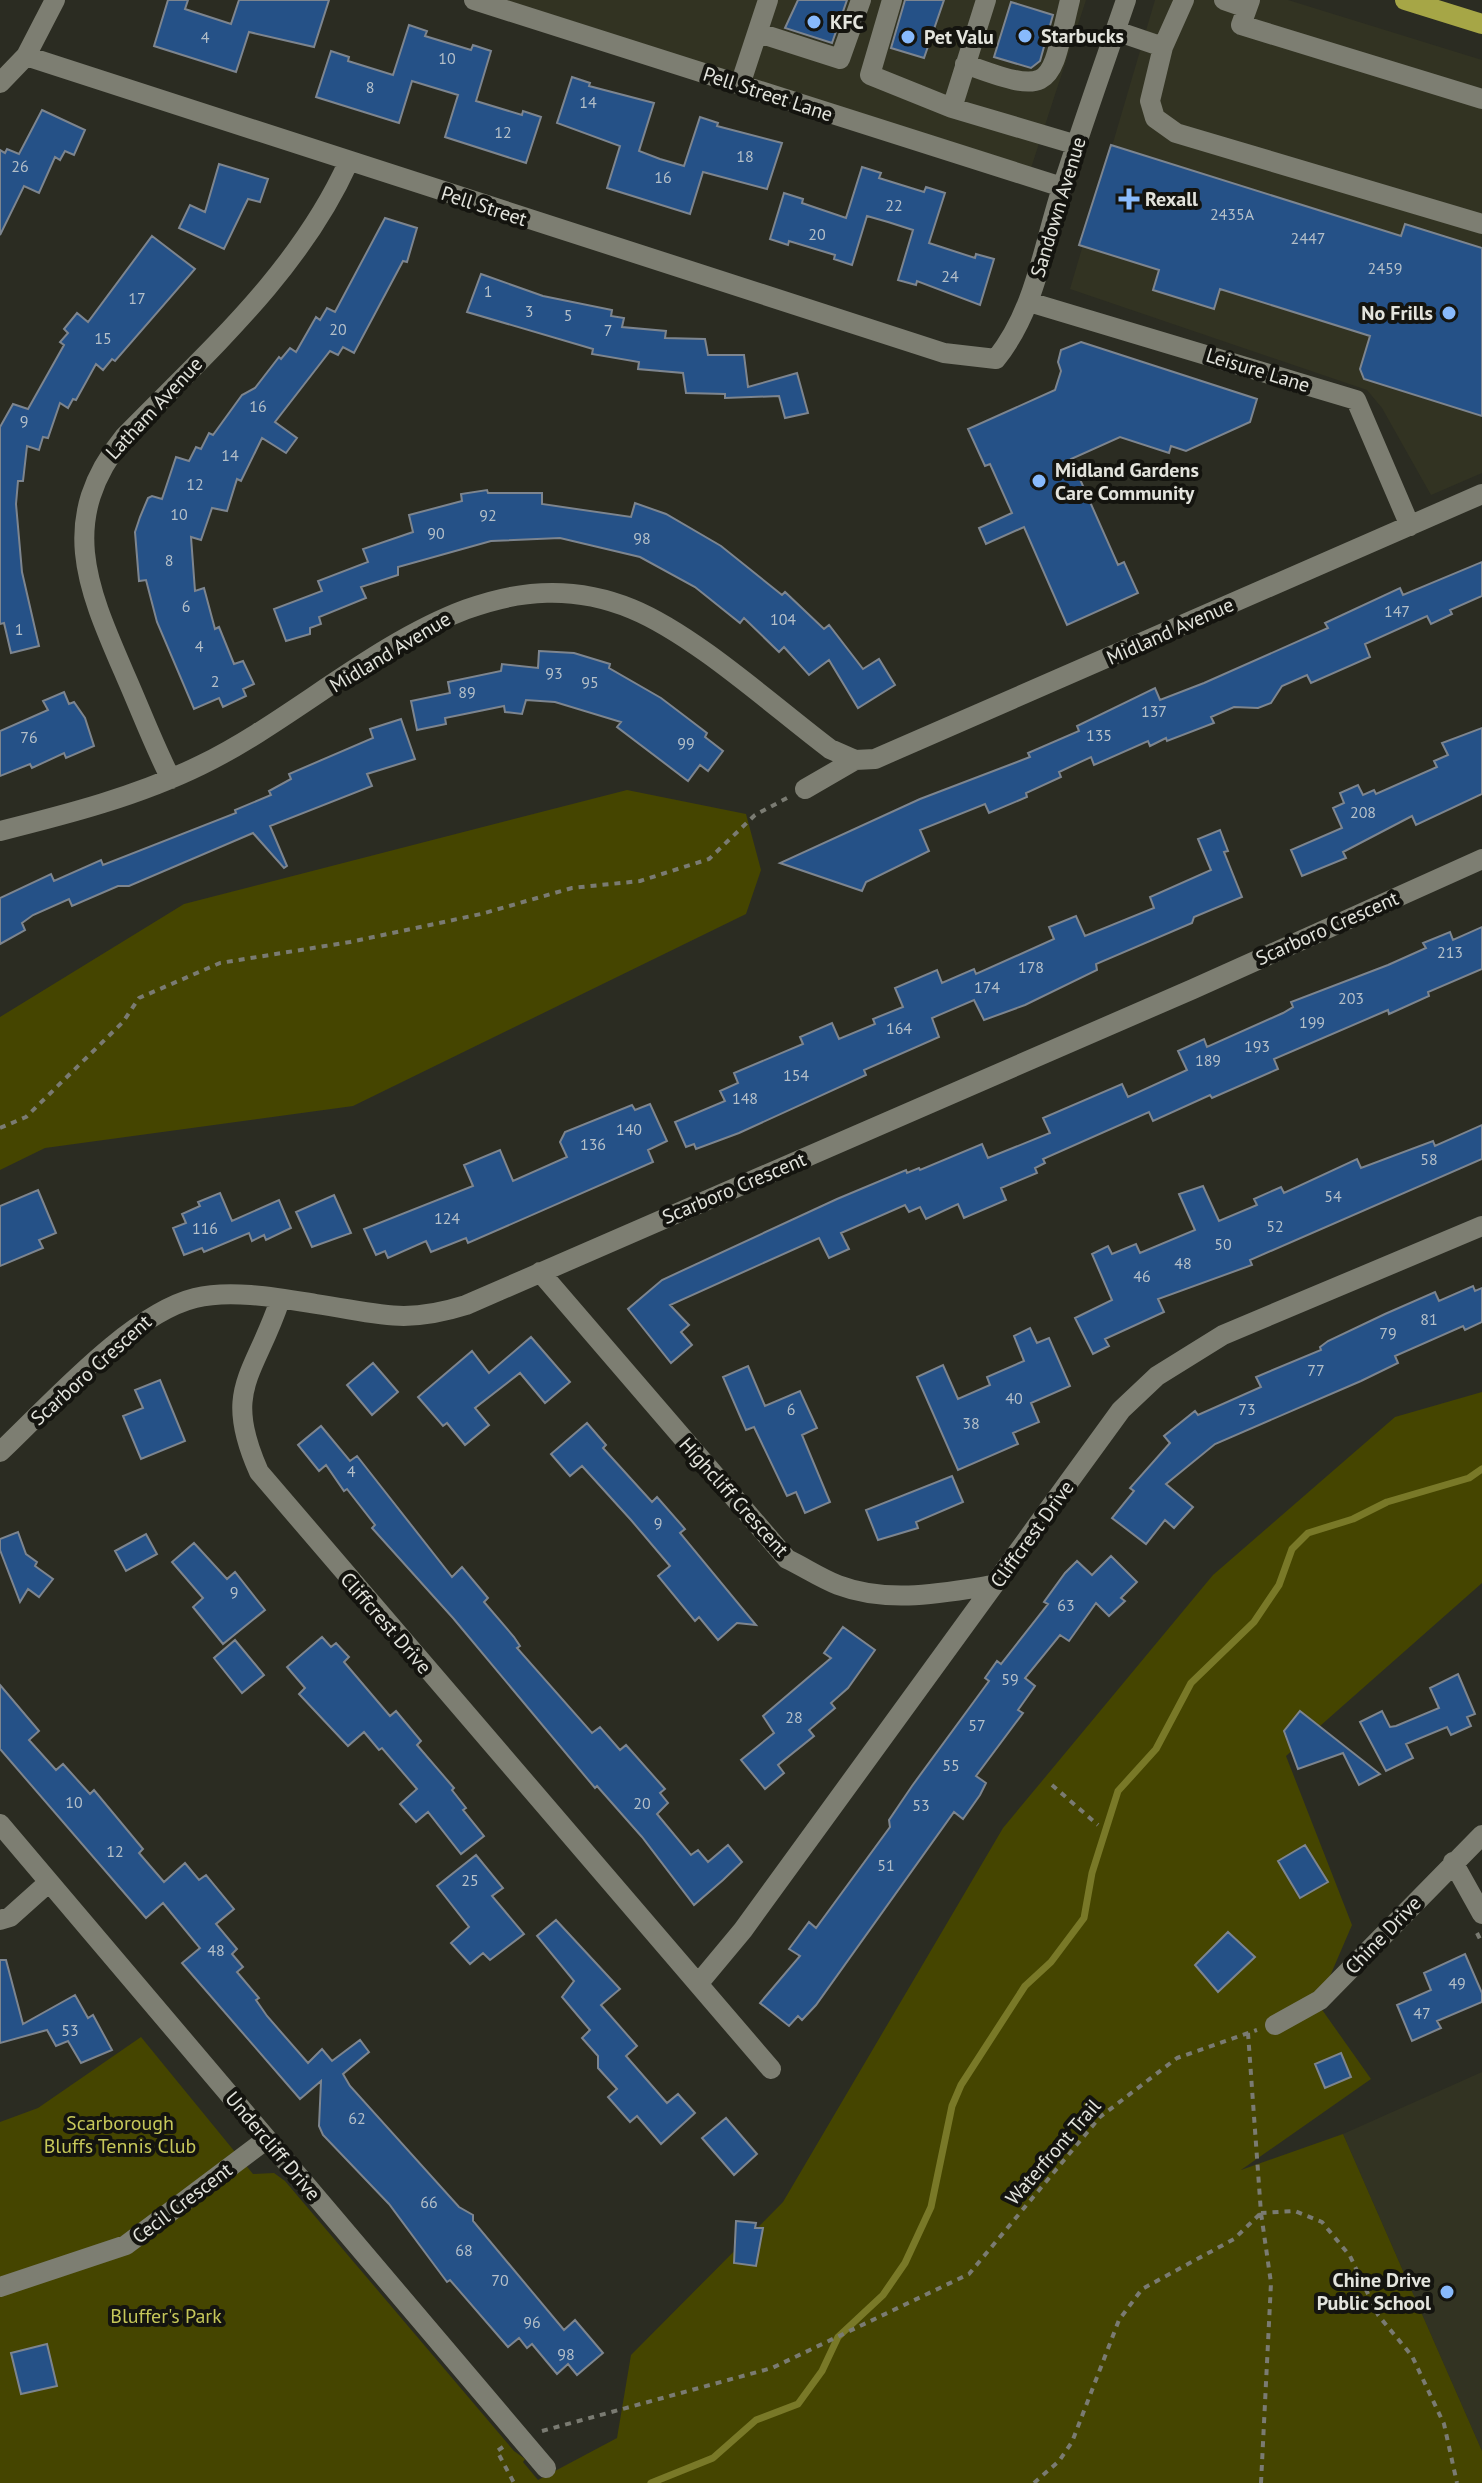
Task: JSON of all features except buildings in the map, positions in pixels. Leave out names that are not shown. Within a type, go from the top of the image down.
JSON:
[{"type":"main road","points":[[1405,0],[1482,24]]},
{"type":"street","points":[[0,83],[26,56],[55,0]]},
{"type":"street","name":"Pell Street Lane","points":[[474,0],[1062,187]]},
{"type":"street","points":[[740,85],[768,0]]},
{"type":"street","points":[[759,33],[840,59],[861,0]]},
{"type":"street","points":[[892,0],[870,75],[952,108],[1077,145]]},
{"type":"street","points":[[952,108],[986,0]]},
{"type":"street","points":[[965,64],[1014,83],[1028,85],[1041,80],[1054,68],[1070,0]]},
{"type":"street","name":"Sandown Avenue","points":[[944,353],[996,359],[1016,333],[1029,302],[1062,187],[1126,0]]},
{"type":"street","points":[[1184,0],[1163,47],[1150,101],[1155,118],[1176,133],[1482,224]]},
{"type":"street","points":[[1224,0],[1248,4],[1241,25],[1482,99]]},
{"type":"street","points":[[1116,31],[1163,47]]},
{"type":"street","name":"Pell Street","points":[[26,56],[348,163],[944,353]]},
{"type":"street","name":"Latham Avenue","points":[[171,779],[99,614],[86,572],[82,530],[89,499],[103,463],[124,437],[269,288],[304,244],[327,208],[348,163]]},
{"type":"street","name":"Leisure Lane","points":[[1029,302],[1356,400],[1410,526]]},
{"type":"street","name":"Midland Avenue","points":[[0,831],[123,797],[171,779],[238,746],[444,617],[478,604],[528,592],[555,592],[608,601],[660,623],[830,749],[855,760],[875,759],[1482,494]]},
{"type":"street","name":"Midland Avenue","points":[[805,789],[855,760]]},
{"type":"street","name":"Scarboro Crescent","points":[[0,1452],[135,1327],[162,1308],[198,1297],[235,1295],[382,1317],[433,1315],[540,1272],[1193,989],[1482,859]]},
{"type":"street","name":"Cliffcrest Drive","points":[[698,1984],[743,1930],[1121,1410],[1157,1376],[1223,1335],[1482,1226]]},
{"type":"street","name":"Highcliff Crescent","points":[[540,1272],[787,1559],[838,1585],[877,1594],[918,1596],[994,1585]]},
{"type":"street","name":"Cliffcrest Drive","points":[[280,1300],[247,1376],[240,1408],[244,1438],[259,1472],[771,2069]]},
{"type":"street","name":"Undercliff Drive","points":[[0,1824],[546,2468]]},
{"type":"street","name":"Chine Drive","points":[[1275,2025],[1320,2000],[1482,1835]]},
{"type":"street","points":[[1453,1862],[1482,1914]]},
{"type":"street","points":[[0,1920],[10,1917],[48,1883]]},
{"type":"street","name":"Cecil Crescent","points":[[0,2287],[126,2245],[267,2139]]},
{"type":"path","points":[[0,1128],[26,1117],[123,1022],[139,998],[220,963],[350,942],[481,914],[572,888],[640,881],[709,859],[755,815],[805,789]]},
{"type":"path","points":[[1052,1785],[1098,1825]]},
{"type":"path","name":"Waterfront Trail","points":[[519,2437],[772,2368],[969,2274],[1100,2117],[1177,2058],[1248,2033],[1261,2213]]},
{"type":"path","points":[[1034,2483],[1059,2461],[1072,2442],[1119,2320],[1142,2289],[1234,2239],[1261,2213],[1295,2211],[1322,2222],[1350,2256],[1378,2315],[1412,2356],[1444,2424],[1457,2483]]},
{"type":"path","points":[[1261,2213],[1271,2283],[1261,2483]]},
{"type":"shaded area","points":[[482,0],[1086,0],[1031,168]]},
{"type":"shaded area","points":[[1155,0],[1288,0],[1482,60],[1482,473],[1431,495],[1382,408],[1367,390],[1070,289]]},
{"type":"shaded area","name":"Chine Drive Public School","points":[[1482,2072],[1482,2451],[1343,2134]]},
{"type":"green space","points":[[627,790],[746,814],[761,870],[746,914],[353,1106],[45,1148],[0,1170],[0,1017],[184,904]]},
{"type":"green space","points":[[1482,1392],[1482,1583],[1286,1756],[1352,1925],[1318,2004],[1371,2079],[1241,2170],[1343,2134],[1482,2451],[1482,2483],[0,2483],[0,2122],[38,2108],[141,2037],[253,2174],[274,2173],[285,2181],[514,2451],[525,2459],[523,2462],[538,2480],[617,2438],[631,2355],[783,2202],[1003,1828],[1213,1575],[1395,1417]]},
{"type":"waterway","points":[[651,2483],[713,2458],[756,2420],[798,2404],[822,2371],[838,2337],[883,2295],[905,2263],[931,2207],[952,2106],[961,2085],[1025,1986],[1051,1962],[1084,1918],[1092,1873],[1118,1791],[1156,1749],[1191,1683],[1254,1622],[1279,1585],[1292,1549],[1308,1533],[1353,1519],[1387,1502],[1469,1478],[1482,1469]]},
{"type":"place","name":"KFC","points":[[814,22]]},
{"type":"place","name":"Starbucks","points":[[1025,36]]},
{"type":"place","name":"Pet Valu","points":[[908,37]]},
{"type":"place","name":"Rexall","points":[[1129,199]]},
{"type":"place","name":"No Frills","points":[[1449,313]]},
{"type":"place","name":"Midland Gardens Care Community","points":[[1039,481]]},
{"type":"place","name":"Chine Drive Public School","points":[[1447,2292]]},
{"type":"park label","name":"Scarborough Bluffs Tennis Club","points":[[120,2134]]},
{"type":"park label","name":"Bluffer's Park","points":[[166,2316]]}]
